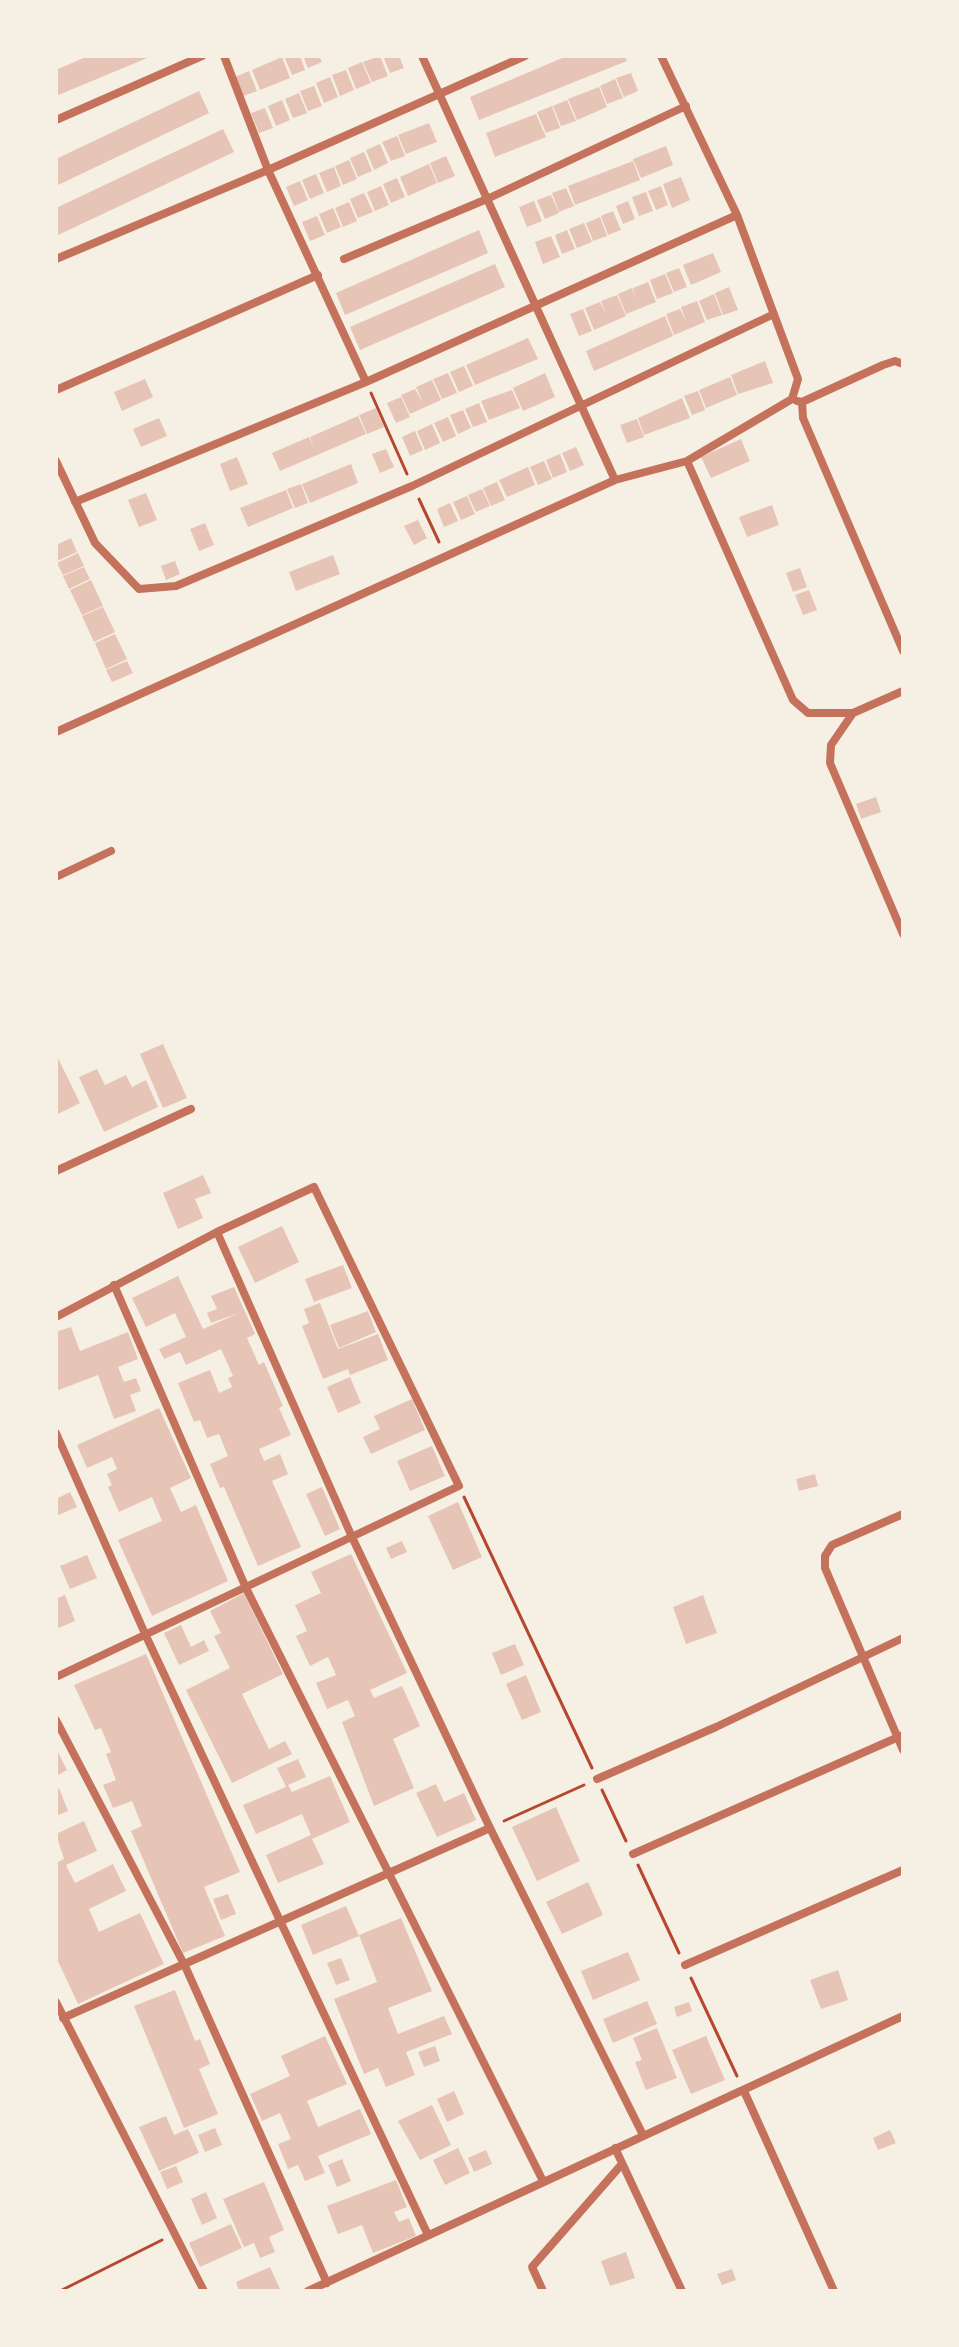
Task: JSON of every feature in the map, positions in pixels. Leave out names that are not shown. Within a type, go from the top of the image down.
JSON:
[{"type":"street","points":[[56,120],[202,56]]},
{"type":"street","points":[[224,56],[268,170],[366,382]]},
{"type":"street","points":[[422,56],[615,480]]},
{"type":"street","points":[[56,259],[268,170],[525,56]]},
{"type":"street","points":[[56,732],[445,554],[615,480],[687,461],[792,399],[798,379],[737,215],[661,56]]},
{"type":"street","points":[[344,259],[487,199],[686,106]]},
{"type":"street","points":[[75,502],[366,382],[737,215]]},
{"type":"street","points":[[56,390],[318,275]]},
{"type":"street","points":[[56,461],[95,543],[139,589],[176,586],[412,486],[774,314]]},
{"type":"street","points":[[792,399],[802,402],[883,365],[895,361],[903,364]]},
{"type":"street","points":[[802,402],[803,418],[903,651]]},
{"type":"street","points":[[687,461],[793,700],[808,713],[853,713],[903,691]]},
{"type":"street","points":[[853,713],[831,745],[830,763],[903,934]]},
{"type":"street","points":[[56,877],[111,851]]},
{"type":"street","points":[[56,1171],[191,1109]]},
{"type":"street","points":[[56,1317],[217,1232],[314,1187],[459,1486],[56,1677]]},
{"type":"street","points":[[217,1232],[352,1537],[490,1828],[643,2135]]},
{"type":"street","points":[[114,1285],[246,1588],[543,2181]]},
{"type":"street","points":[[56,1433],[146,1636],[428,2235]]},
{"type":"street","points":[[903,1514],[832,1545],[825,1556],[825,1568],[862,1657],[900,1736],[903,1750]]},
{"type":"street","points":[[597,1779],[716,1727],[903,1638]]},
{"type":"street","points":[[56,1720],[185,1966],[327,2283]]},
{"type":"street","points":[[633,1854],[900,1736]]},
{"type":"street","points":[[63,2018],[490,1828]]},
{"type":"street","points":[[685,1965],[903,1870]]},
{"type":"street","points":[[56,2002],[204,2291]]},
{"type":"street","points":[[308,2291],[903,2016]]},
{"type":"street","points":[[744,2091],[834,2291]]},
{"type":"street","points":[[615,2148],[682,2291]]},
{"type":"street","points":[[543,2291],[532,2267],[622,2164]]},
{"type":"path","points":[[366,382],[445,554]]},
{"type":"path","points":[[490,1828],[597,1779]]},
{"type":"path","points":[[60,2291],[176,2233]]},
{"type":"building","points":[[88,56],[152,56],[56,96],[56,70]]},
{"type":"building","points":[[284,56],[300,56],[305,70],[292,75]]},
{"type":"building","points":[[303,56],[319,56],[322,62],[308,68]]},
{"type":"building","points":[[380,56],[388,76],[372,82],[363,62]]},
{"type":"building","points":[[383,56],[399,56],[404,68],[390,73]]},
{"type":"building","points":[[567,56],[625,56],[627,61],[479,120],[470,97]]},
{"type":"building","points":[[282,57],[290,78],[260,90],[252,70]]},
{"type":"building","points":[[362,62],[371,83],[356,89],[348,68]]},
{"type":"building","points":[[346,70],[354,90],[340,96],[332,75]]},
{"type":"building","points":[[249,71],[257,91],[243,96],[235,77]]},
{"type":"building","points":[[631,73],[638,91],[624,97],[616,78]]},
{"type":"building","points":[[330,77],[338,97],[324,103],[316,83]]},
{"type":"building","points":[[615,79],[623,98],[607,104],[600,86]]},
{"type":"building","points":[[314,86],[322,106],[308,111],[300,91]]},
{"type":"building","points":[[599,87],[607,107],[577,120],[568,99]]},
{"type":"building","points":[[199,91],[209,113],[56,186],[56,159]]},
{"type":"building","points":[[299,93],[307,113],[293,118],[285,99]]},
{"type":"building","points":[[282,100],[290,120],[276,126],[268,106]]},
{"type":"building","points":[[567,100],[576,121],[561,126],[553,106]]},
{"type":"building","points":[[552,106],[560,128],[546,133],[537,112]]},
{"type":"building","points":[[265,108],[273,128],[259,133],[251,113]]},
{"type":"building","points":[[536,114],[546,137],[495,157],[486,133]]},
{"type":"building","points":[[429,123],[437,142],[406,154],[398,135]]},
{"type":"building","points":[[223,129],[234,152],[56,236],[56,208]]},
{"type":"building","points":[[397,136],[405,156],[391,161],[382,142]]},
{"type":"building","points":[[380,144],[388,163],[374,170],[366,150]]},
{"type":"building","points":[[666,146],[673,165],[641,178],[633,159]]},
{"type":"building","points":[[364,152],[372,171],[358,177],[350,158]]},
{"type":"building","points":[[446,156],[455,176],[438,183],[430,163]]},
{"type":"building","points":[[349,160],[357,179],[343,185],[335,166]]},
{"type":"building","points":[[633,161],[640,180],[575,205],[568,186]]},
{"type":"building","points":[[429,164],[437,183],[408,196],[400,177]]},
{"type":"building","points":[[334,167],[341,186],[327,192],[319,173]]},
{"type":"building","points":[[316,174],[324,193],[310,199],[302,180]]},
{"type":"building","points":[[681,177],[690,200],[672,208],[663,184]]},
{"type":"building","points":[[397,178],[405,197],[391,203],[383,184]]},
{"type":"building","points":[[300,181],[308,200],[294,206],[286,187]]},
{"type":"building","points":[[381,186],[389,205],[375,211],[367,192]]},
{"type":"building","points":[[661,186],[668,205],[656,210],[648,191]]},
{"type":"building","points":[[566,188],[574,206],[559,212],[552,193]]},
{"type":"building","points":[[646,192],[653,211],[639,216],[632,197]]},
{"type":"building","points":[[364,193],[373,212],[358,218],[350,199]]},
{"type":"building","points":[[551,195],[559,213],[545,219],[537,200]]},
{"type":"building","points":[[534,201],[542,221],[527,227],[519,207]]},
{"type":"building","points":[[628,201],[635,219],[623,224],[616,206]]},
{"type":"building","points":[[349,202],[357,221],[343,227],[335,208]]},
{"type":"building","points":[[333,208],[341,227],[327,233],[319,214]]},
{"type":"building","points":[[613,211],[621,230],[608,235],[601,216]]},
{"type":"building","points":[[317,216],[325,235],[310,241],[302,222]]},
{"type":"building","points":[[600,217],[607,236],[593,241],[586,223]]},
{"type":"building","points":[[584,223],[592,242],[577,248],[569,229]]},
{"type":"building","points":[[479,230],[488,253],[345,315],[336,293]]},
{"type":"building","points":[[567,230],[575,249],[562,254],[555,235]]},
{"type":"building","points":[[551,236],[560,257],[543,264],[535,242]]},
{"type":"building","points":[[713,253],[721,272],[691,285],[683,265]]},
{"type":"building","points":[[495,264],[505,287],[360,350],[350,327]]},
{"type":"building","points":[[679,268],[687,287],[674,292],[666,273]]},
{"type":"building","points":[[665,274],[673,293],[657,299],[650,280]]},
{"type":"building","points":[[648,282],[656,302],[626,314],[618,294],[632,288],[636,299],[633,288]]},
{"type":"building","points":[[729,287],[738,310],[723,315],[715,293]]},
{"type":"building","points":[[714,294],[722,315],[707,320],[699,301]]},
{"type":"building","points":[[617,295],[626,316],[594,330],[585,308],[600,302],[606,314],[601,301]]},
{"type":"building","points":[[697,301],[705,322],[674,335],[666,314],[680,309],[686,321],[681,307]]},
{"type":"building","points":[[583,309],[592,331],[579,336],[570,314]]},
{"type":"building","points":[[665,316],[673,336],[594,371],[586,351]]},
{"type":"building","points":[[528,338],[538,359],[475,385],[466,365]]},
{"type":"building","points":[[765,361],[773,383],[738,394],[731,375]]},
{"type":"building","points":[[464,366],[473,386],[459,392],[450,372]]},
{"type":"building","points":[[448,373],[457,393],[442,399],[433,379]]},
{"type":"building","points":[[545,373],[555,397],[523,411],[513,388]]},
{"type":"building","points":[[730,377],[737,395],[706,408],[699,390]]},
{"type":"building","points":[[145,379],[153,397],[122,411],[114,392]]},
{"type":"building","points":[[432,380],[441,400],[410,414],[401,395],[415,389],[423,403],[416,387]]},
{"type":"building","points":[[512,390],[520,408],[489,420],[481,401]]},
{"type":"building","points":[[698,391],[705,410],[692,415],[684,396]]},
{"type":"building","points":[[401,397],[410,417],[396,423],[387,403]]},
{"type":"building","points":[[682,398],[690,418],[644,435],[638,418]]},
{"type":"building","points":[[479,403],[487,422],[473,427],[465,409]]},
{"type":"building","points":[[376,408],[384,427],[367,434],[359,415]]},
{"type":"building","points":[[463,410],[471,428],[458,434],[450,415]]},
{"type":"building","points":[[358,416],[366,434],[280,471],[272,453],[309,437],[314,448],[310,437]]},
{"type":"building","points":[[448,417],[456,436],[443,442],[434,423]]},
{"type":"building","points":[[159,418],[167,436],[141,447],[133,429]]},
{"type":"building","points":[[637,419],[644,437],[627,443],[620,425]]},
{"type":"building","points":[[432,424],[440,443],[425,450],[417,431]]},
{"type":"building","points":[[415,431],[423,450],[410,456],[402,437]]},
{"type":"building","points":[[741,439],[750,461],[711,478],[701,457]]},
{"type":"building","points":[[576,447],[584,465],[570,471],[562,453]]},
{"type":"building","points":[[386,449],[394,467],[380,473],[372,454]]},
{"type":"building","points":[[560,454],[567,472],[553,478],[546,460]]},
{"type":"building","points":[[237,457],[248,484],[230,491],[220,464]]},
{"type":"building","points":[[544,461],[552,479],[538,485],[530,467]]},
{"type":"building","points":[[351,464],[358,483],[310,503],[302,484]]},
{"type":"building","points":[[528,467],[535,485],[507,497],[499,480]]},
{"type":"building","points":[[497,482],[505,500],[491,506],[483,488]]},
{"type":"building","points":[[301,484],[308,503],[295,508],[287,489]]},
{"type":"building","points":[[482,489],[490,506],[476,512],[468,495]]},
{"type":"building","points":[[286,490],[293,508],[248,527],[240,508]]},
{"type":"building","points":[[146,493],[157,520],[139,527],[128,500]]},
{"type":"building","points":[[467,496],[475,514],[461,520],[453,502]]},
{"type":"building","points":[[450,503],[458,521],[444,527],[437,509]]},
{"type":"building","points":[[772,505],[779,525],[747,537],[739,517]]},
{"type":"building","points":[[418,520],[427,538],[414,545],[404,526]]},
{"type":"building","points":[[205,523],[214,545],[199,551],[190,529]]},
{"type":"building","points":[[71,538],[77,552],[57,561],[56,545]]},
{"type":"building","points":[[78,553],[84,566],[63,575],[57,563]]},
{"type":"building","points":[[333,555],[340,574],[296,591],[289,572]]},
{"type":"building","points":[[175,561],[180,574],[166,580],[161,566]]},
{"type":"building","points":[[84,567],[90,579],[69,589],[63,576]]},
{"type":"building","points":[[800,568],[807,587],[793,592],[786,573]]},
{"type":"building","points":[[91,580],[103,606],[82,615],[70,590]]},
{"type":"building","points":[[809,590],[817,610],[803,615],[795,595]]},
{"type":"building","points":[[103,607],[115,632],[94,642],[82,616]]},
{"type":"building","points":[[115,634],[127,659],[106,669],[95,643]]},
{"type":"building","points":[[127,661],[133,673],[112,682],[106,670]]},
{"type":"building","points":[[876,797],[881,812],[861,819],[856,804]]},
{"type":"building","points":[[163,1044],[187,1098],[163,1108],[140,1054]]},
{"type":"building","points":[[56,1054],[80,1103],[56,1115]]},
{"type":"building","points":[[97,1069],[105,1085],[126,1075],[132,1087],[146,1080],[158,1107],[104,1132],[79,1077]]},
{"type":"building","points":[[203,1175],[211,1193],[195,1199],[203,1218],[178,1229],[163,1193]]},
{"type":"building","points":[[282,1226],[299,1262],[255,1283],[238,1247]]},
{"type":"building","points":[[343,1265],[352,1288],[314,1302],[305,1279]]},
{"type":"building","points":[[178,1276],[203,1329],[241,1312],[211,1323],[207,1313],[217,1309],[211,1296],[234,1287],[255,1334],[247,1338],[259,1365],[264,1362],[283,1406],[279,1408],[291,1435],[259,1449],[264,1461],[280,1454],[288,1474],[272,1481],[301,1547],[258,1566],[224,1487],[220,1488],[210,1464],[228,1456],[219,1434],[207,1438],[200,1420],[194,1422],[178,1383],[210,1370],[219,1393],[232,1387],[228,1378],[233,1376],[221,1349],[186,1365],[180,1352],[164,1359],[159,1349],[186,1337],[175,1313],[146,1327],[132,1298]]},
{"type":"building","points":[[320,1303],[338,1349],[378,1334],[388,1360],[350,1375],[348,1369],[323,1379],[302,1326],[309,1323],[304,1309]]},
{"type":"building","points":[[368,1311],[376,1332],[339,1348],[330,1325]]},
{"type":"building","points":[[71,1327],[80,1351],[128,1332],[138,1359],[118,1367],[124,1382],[136,1378],[141,1391],[130,1395],[136,1411],[114,1419],[98,1375],[56,1391],[56,1332]]},
{"type":"building","points":[[350,1377],[361,1403],[338,1413],[327,1387]]},
{"type":"building","points":[[412,1399],[425,1430],[371,1454],[363,1437],[380,1429],[374,1416]]},
{"type":"building","points":[[159,1408],[191,1478],[170,1488],[181,1512],[196,1505],[228,1581],[152,1616],[118,1540],[162,1521],[152,1497],[119,1512],[108,1487],[112,1485],[107,1474],[117,1469],[112,1457],[87,1468],[77,1445]]},
{"type":"building","points":[[432,1446],[445,1476],[410,1491],[397,1461]]},
{"type":"building","points":[[815,1474],[818,1486],[799,1491],[796,1479]]},
{"type":"building","points":[[322,1487],[340,1529],[325,1536],[306,1494]]},
{"type":"building","points":[[70,1492],[77,1507],[56,1516],[56,1499]]},
{"type":"building","points":[[458,1502],[482,1557],[453,1570],[428,1516]]},
{"type":"building","points":[[402,1541],[407,1552],[391,1559],[386,1548]]},
{"type":"building","points":[[351,1554],[407,1673],[370,1690],[374,1698],[402,1686],[420,1726],[393,1739],[414,1788],[374,1806],[342,1722],[355,1716],[348,1700],[327,1709],[316,1683],[336,1675],[328,1657],[310,1666],[296,1636],[307,1631],[295,1605],[321,1593],[311,1572]]},
{"type":"building","points":[[87,1555],[97,1578],[70,1589],[60,1566]]},
{"type":"building","points":[[244,1593],[283,1674],[242,1694],[269,1749],[285,1741],[292,1754],[232,1783],[186,1690],[230,1668],[214,1636],[221,1633],[210,1611]]},
{"type":"building","points":[[65,1595],[75,1621],[56,1629],[56,1599]]},
{"type":"building","points":[[703,1595],[717,1633],[686,1644],[673,1607]]},
{"type":"building","points":[[181,1625],[191,1647],[204,1640],[209,1651],[179,1665],[164,1633]]},
{"type":"building","points":[[515,1644],[524,1665],[501,1675],[492,1653]]},
{"type":"building","points":[[146,1654],[240,1872],[204,1887],[225,1936],[183,1953],[131,1831],[142,1826],[132,1801],[113,1808],[103,1785],[116,1780],[106,1754],[111,1752],[101,1728],[95,1730],[74,1685]]},
{"type":"building","points":[[526,1675],[541,1712],[522,1720],[506,1684]]},
{"type":"building","points":[[56,1748],[67,1770],[56,1776]]},
{"type":"building","points":[[298,1759],[306,1777],[288,1785],[292,1792],[330,1776],[350,1822],[312,1839],[324,1864],[278,1883],[266,1855],[311,1835],[302,1814],[256,1834],[243,1805],[286,1787],[277,1768]]},
{"type":"building","points":[[436,1784],[444,1802],[464,1793],[476,1820],[437,1837],[416,1793]]},
{"type":"building","points":[[59,1788],[68,1811],[56,1816],[56,1790]]},
{"type":"building","points":[[556,1807],[580,1861],[537,1881],[512,1827]]},
{"type":"building","points":[[84,1821],[97,1851],[66,1865],[75,1883],[113,1864],[126,1891],[89,1909],[99,1932],[140,1913],[164,1964],[78,2004],[56,1957],[56,1863],[64,1859],[56,1834]]},
{"type":"building","points":[[588,1882],[603,1915],[562,1934],[546,1902]]},
{"type":"building","points":[[228,1894],[236,1914],[221,1920],[213,1899]]},
{"type":"building","points":[[346,1906],[359,1936],[313,1955],[301,1925]]},
{"type":"building","points":[[401,1918],[432,1991],[388,2008],[398,2034],[444,2016],[452,2034],[406,2052],[415,2075],[386,2087],[378,2068],[364,2074],[334,1999],[377,1982],[359,1935]]},
{"type":"building","points":[[628,1952],[640,1980],[593,2000],[581,1971]]},
{"type":"building","points":[[341,1958],[350,1980],[336,1985],[327,1963]]},
{"type":"building","points":[[838,1970],[848,2000],[821,2009],[810,1980]]},
{"type":"building","points":[[175,1990],[195,2041],[200,2039],[210,2064],[199,2069],[218,2114],[184,2128],[134,2006]]},
{"type":"building","points":[[647,2001],[657,2024],[613,2043],[603,2019]]},
{"type":"building","points":[[689,2002],[692,2011],[677,2017],[674,2007]]},
{"type":"building","points":[[657,2028],[677,2078],[646,2090],[635,2062],[642,2060],[633,2038]]},
{"type":"building","points":[[325,2036],[347,2084],[307,2101],[318,2127],[360,2109],[371,2134],[318,2156],[325,2173],[305,2181],[298,2165],[288,2169],[278,2144],[291,2139],[280,2113],[262,2121],[250,2094],[290,2076],[281,2056]]},
{"type":"building","points":[[706,2036],[725,2080],[691,2094],[672,2050]]},
{"type":"building","points":[[435,2046],[440,2061],[424,2067],[418,2052]]},
{"type":"building","points":[[454,2091],[464,2114],[447,2122],[437,2099]]},
{"type":"building","points":[[432,2105],[451,2145],[420,2160],[398,2121]]},
{"type":"building","points":[[166,2116],[174,2135],[188,2129],[199,2153],[159,2171],[139,2127]]},
{"type":"building","points":[[215,2128],[222,2145],[205,2152],[198,2135]]},
{"type":"building","points":[[890,2130],[896,2143],[878,2150],[873,2138]]},
{"type":"building","points":[[458,2148],[470,2173],[445,2185],[433,2160]]},
{"type":"building","points":[[486,2150],[492,2164],[474,2172],[468,2158]]},
{"type":"building","points":[[342,2159],[351,2181],[337,2187],[328,2165]]},
{"type":"building","points":[[176,2166],[183,2182],[167,2189],[160,2172]]},
{"type":"building","points":[[396,2180],[407,2207],[394,2212],[399,2222],[409,2218],[416,2236],[373,2253],[362,2225],[338,2234],[327,2206]]},
{"type":"building","points":[[264,2182],[284,2230],[269,2237],[275,2252],[260,2258],[254,2243],[244,2247],[223,2199]]},
{"type":"building","points":[[206,2192],[217,2218],[202,2225],[191,2199]]},
{"type":"building","points":[[231,2224],[242,2248],[200,2267],[189,2243]]},
{"type":"building","points":[[626,2252],[635,2278],[610,2286],[601,2261]]},
{"type":"building","points":[[270,2267],[281,2291],[239,2291],[236,2282]]},
{"type":"building","points":[[732,2269],[736,2280],[722,2285],[717,2274]]}]
